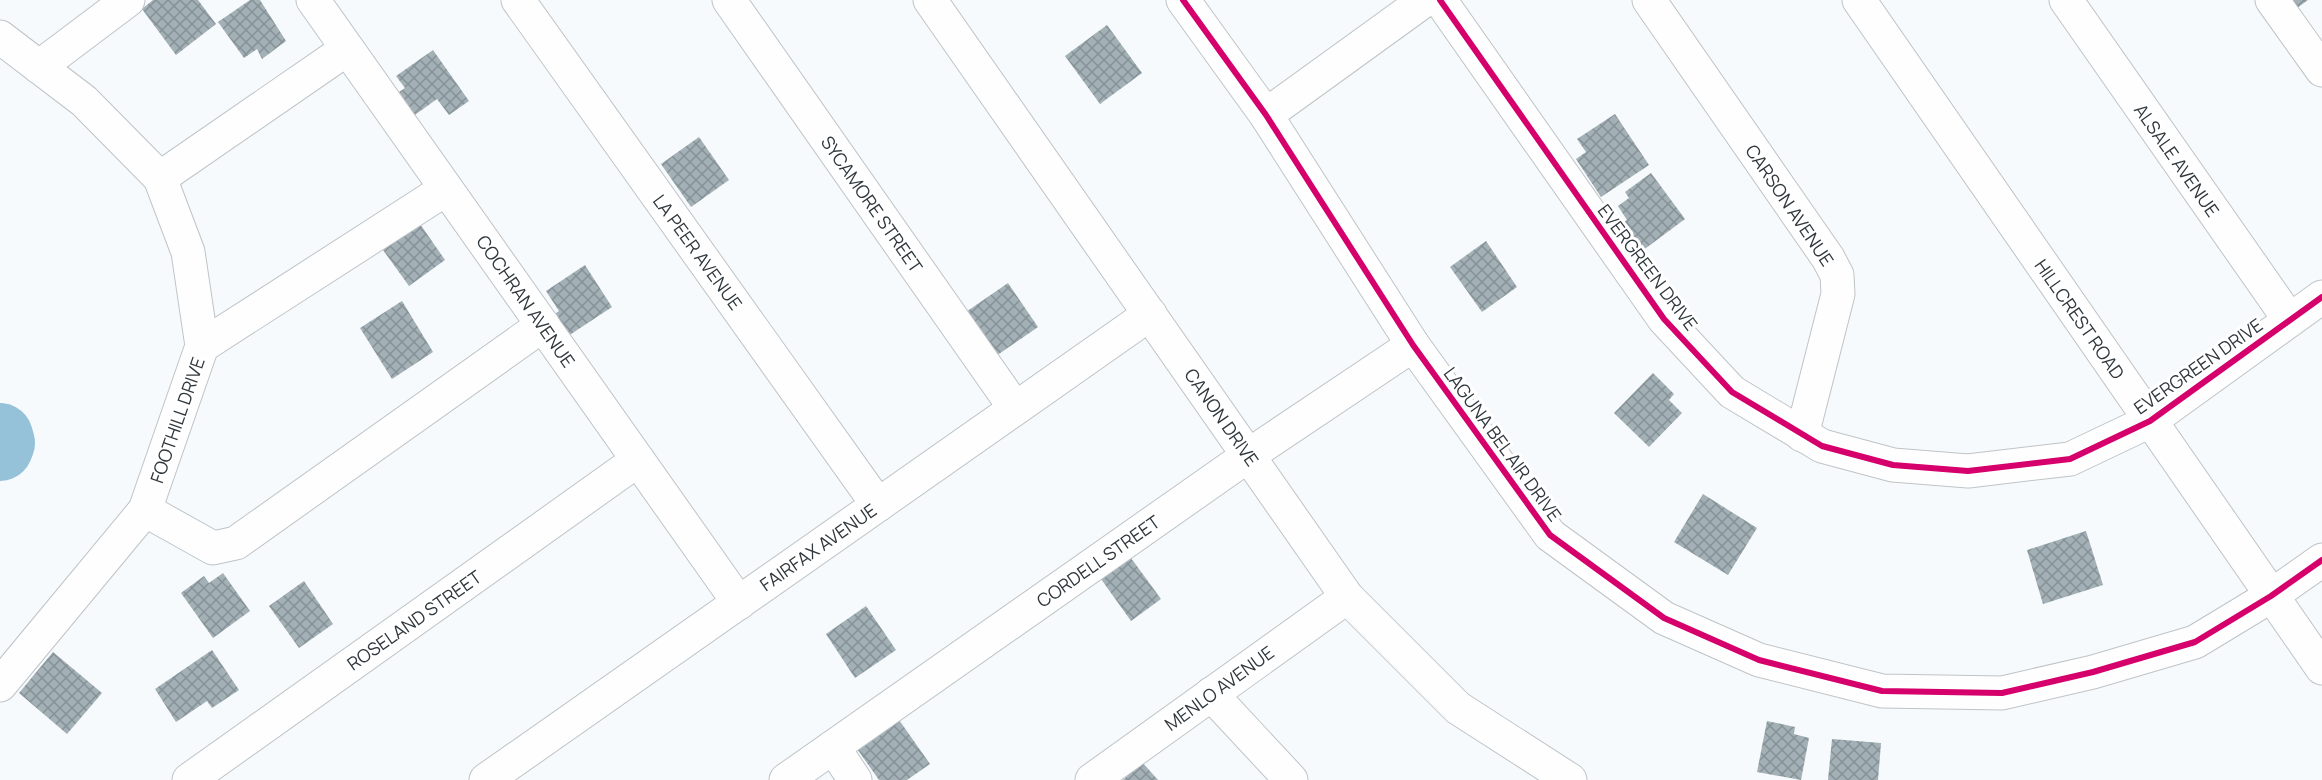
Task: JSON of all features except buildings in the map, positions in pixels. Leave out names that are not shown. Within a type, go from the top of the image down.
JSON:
[{"type":"street","points":[[39,67],[128,0]]},
{"type":"street","name":"COCHRAN AVENUE","points":[[313,0],[739,603]]},
{"type":"street","name":"LA PEER AVENUE","points":[[518,0],[878,505]]},
{"type":"street","name":"SYCAMORE STREET","points":[[729,0],[1016,408]]},
{"type":"street","name":"CANON DRIVE","points":[[930,0],[1347,597],[1458,708],[1570,780]]},
{"type":"street","name":"LAGUNA BEL AIR DRIVE","points":[[1183,0],[1266,115],[1413,345],[1550,534],[1664,618],[1760,660],[1882,691],[2002,693],[2093,672],[2195,642],[2271,596],[2322,560]]},
{"type":"street","points":[[1266,115],[1425,0]]},
{"type":"street","name":"EVERGREEN DRIVE","points":[[1440,0],[1664,319],[1732,392],[1822,446],[1893,465],[1968,471],[2070,459],[2150,421],[2322,297]]},
{"type":"street","name":"CARSON AVENUE","points":[[1649,0],[1828,258],[1837,275],[1838,294],[1802,435]]},
{"type":"street","name":"HILLCREST ROAD","points":[[1859,0],[2322,668]]},
{"type":"street","name":"ALSALE AVENUE","points":[[2066,0],[2289,319]]},
{"type":"street","points":[[2272,0],[2322,70]]},
{"type":"street","name":"FOOTHILL DRIVE","points":[[0,37],[84,101],[160,178],[188,252],[202,346],[145,510],[0,684]]},
{"type":"street","points":[[160,178],[347,49]]},
{"type":"street","points":[[202,346],[446,189]]},
{"type":"street","name":"FAIRFAX AVENUE","points":[[486,780],[1150,314]]},
{"type":"street","points":[[145,510],[213,548],[236,543],[543,325]]},
{"type":"street","name":"CORDELL STREET","points":[[786,780],[1249,455],[1413,345]]},
{"type":"street","name":"ROSELAND STREET","points":[[189,780],[638,460]]},
{"type":"street","name":"MENLO AVENUE","points":[[1092,780],[1347,597]]},
{"type":"street","points":[[1211,694],[1291,780]]},
{"type":"street","points":[[833,747],[855,780]]},
{"type":"waterway","points":[[0,436],[2,443],[0,448]]},
{"type":"cycle path","points":[[1183,0],[1266,115],[1413,345],[1550,535],[1664,618],[1759,660],[1882,691],[2002,693],[2093,672],[2195,642],[2271,596],[2322,560]]},
{"type":"cycle path","points":[[1440,0],[1664,319],[1732,392],[1822,446],[1893,465],[1968,471],[2070,459],[2150,421],[2322,297]]}]
